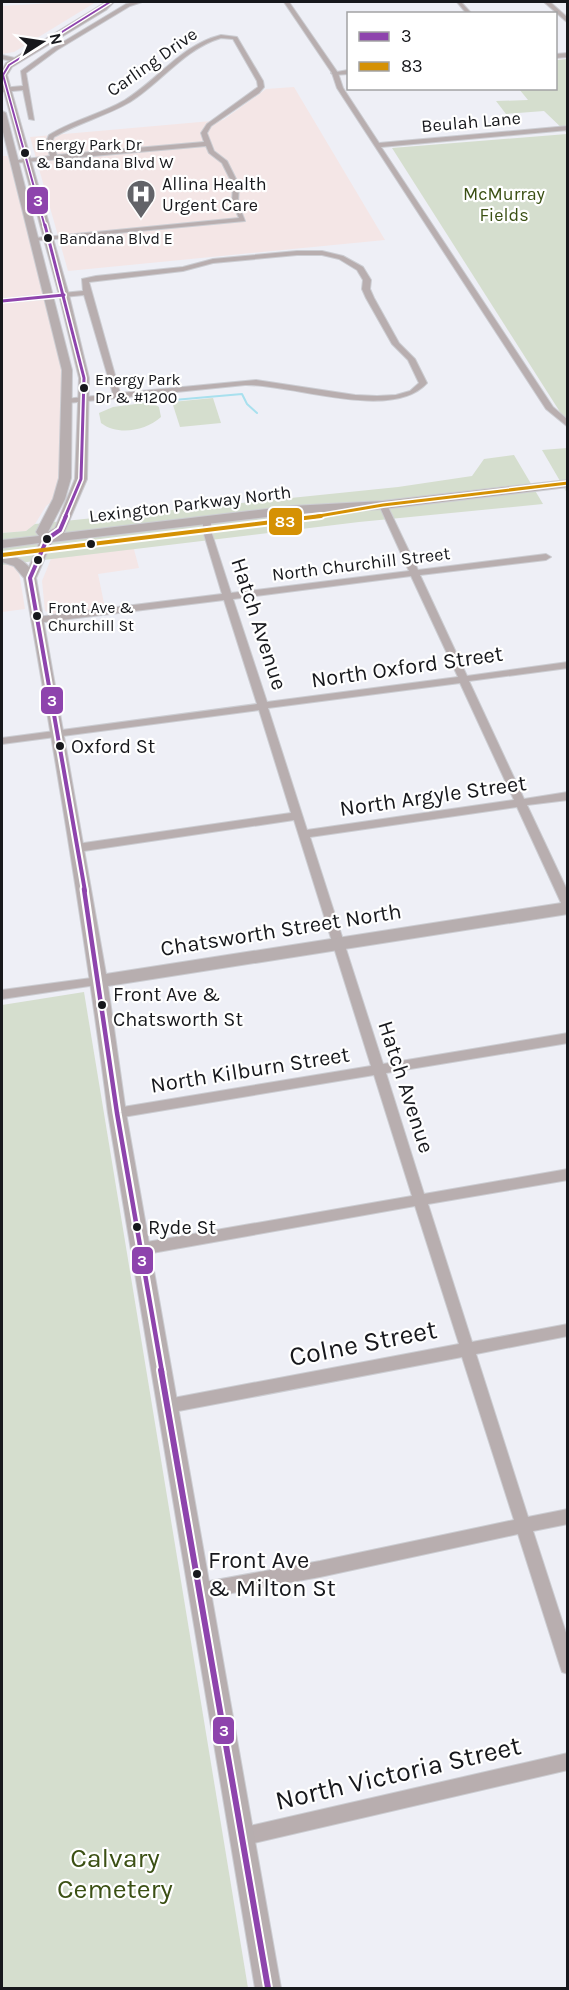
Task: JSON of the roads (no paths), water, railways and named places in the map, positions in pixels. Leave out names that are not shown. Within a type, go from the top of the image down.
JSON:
[{"type":"street","points":[[7,59],[99,2]]},
{"type":"street","points":[[7,59],[103,8],[110,2]]},
{"type":"street","points":[[32,119],[23,72],[128,4],[139,2]]},
{"type":"street","points":[[287,2],[335,73],[340,88],[550,410],[567,425]]},
{"type":"street","points":[[547,2],[567,21]]},
{"type":"street","name":"Carling Drive","points":[[54,157],[49,142],[51,136],[129,100],[203,42],[227,36],[237,40],[260,81],[261,87],[258,92],[208,127],[204,133],[207,144]]},
{"type":"street","points":[[7,59],[9,65],[3,75],[4,90],[27,160],[48,239],[67,370],[65,478],[57,503],[42,532],[44,544]]},
{"type":"street","points":[[335,73],[347,72]]},
{"type":"street","points":[[4,90],[26,88]]},
{"type":"street","points":[[2,113],[35,240],[82,364],[81,478],[60,530],[44,544],[30,578]]},
{"type":"street","name":"Beulah Lane","points":[[378,145],[567,128]]},
{"type":"street","points":[[14,160],[207,144],[211,152],[225,162],[236,185],[235,202],[243,220],[35,240]]},
{"type":"street","points":[[68,400],[257,382],[351,398],[368,398],[409,394],[418,389],[423,382],[411,359],[396,344],[370,298],[366,289],[367,280],[360,269],[346,259],[335,255],[307,253],[230,259],[183,269],[85,281],[117,395]]},
{"type":"street","points":[[2,301],[87,292]]},
{"type":"street","name":"Lexington Parkway North","points":[[2,544],[44,544],[207,525],[308,518],[383,504],[567,483]]},
{"type":"street","points":[[2,544],[35,528],[57,503]]},
{"type":"street","points":[[383,504],[567,907]]},
{"type":"street","name":"Hatch Avenue","points":[[207,525],[262,706],[567,1666]]},
{"type":"street","name":"Lexington Parkway North","points":[[2,556],[44,544]]},
{"type":"street","points":[[2,556],[16,560],[30,578],[99,981],[117,1113],[268,1989]]},
{"type":"street","name":"North Churchill Street","points":[[36,620],[546,557]]},
{"type":"street","name":"North Oxford Street","points":[[2,741],[567,665]]},
{"type":"street","name":"North Argyle Street","points":[[303,834],[567,796]]},
{"type":"street","points":[[77,848],[297,816]]},
{"type":"street","name":"Chatsworth Street North","points":[[2,995],[567,907]]},
{"type":"street","name":"North Kilburn Street","points":[[117,1113],[567,1038]]},
{"type":"street","points":[[141,1249],[567,1174]]},
{"type":"street","name":"Colne Street","points":[[168,1406],[567,1330]]},
{"type":"street","points":[[199,1590],[320,1569],[567,1516]]},
{"type":"street","name":"North Victoria Street","points":[[241,1837],[567,1761]]},
{"type":"waterway","points":[[151,402],[242,394],[247,404],[257,413]]},
{"type":"place","name":"Energy Park Dr & Bandana Blvd W","points":[[25,153]]},
{"type":"place","name":"Allina Health Urgent Care","points":[[141,220]]},
{"type":"place","name":"Bandana Blvd E","points":[[48,238]]},
{"type":"place","name":"Energy Park Dr & #1200","points":[[84,388]]},
{"type":"place","name":"Front Ave & Churchill St","points":[[37,616]]},
{"type":"place","name":"Oxford St","points":[[60,746]]},
{"type":"place","name":"Front Ave & Chatsworth St","points":[[102,1005]]},
{"type":"place","name":"Ryde St","points":[[137,1227]]},
{"type":"place","name":"Front Ave & Milton St","points":[[197,1574]]},
{"type":"park label","name":"McMurray Fields","points":[[504,204]]},
{"type":"park label","name":"Calvary Cemetery","points":[[115,1874]]}]
